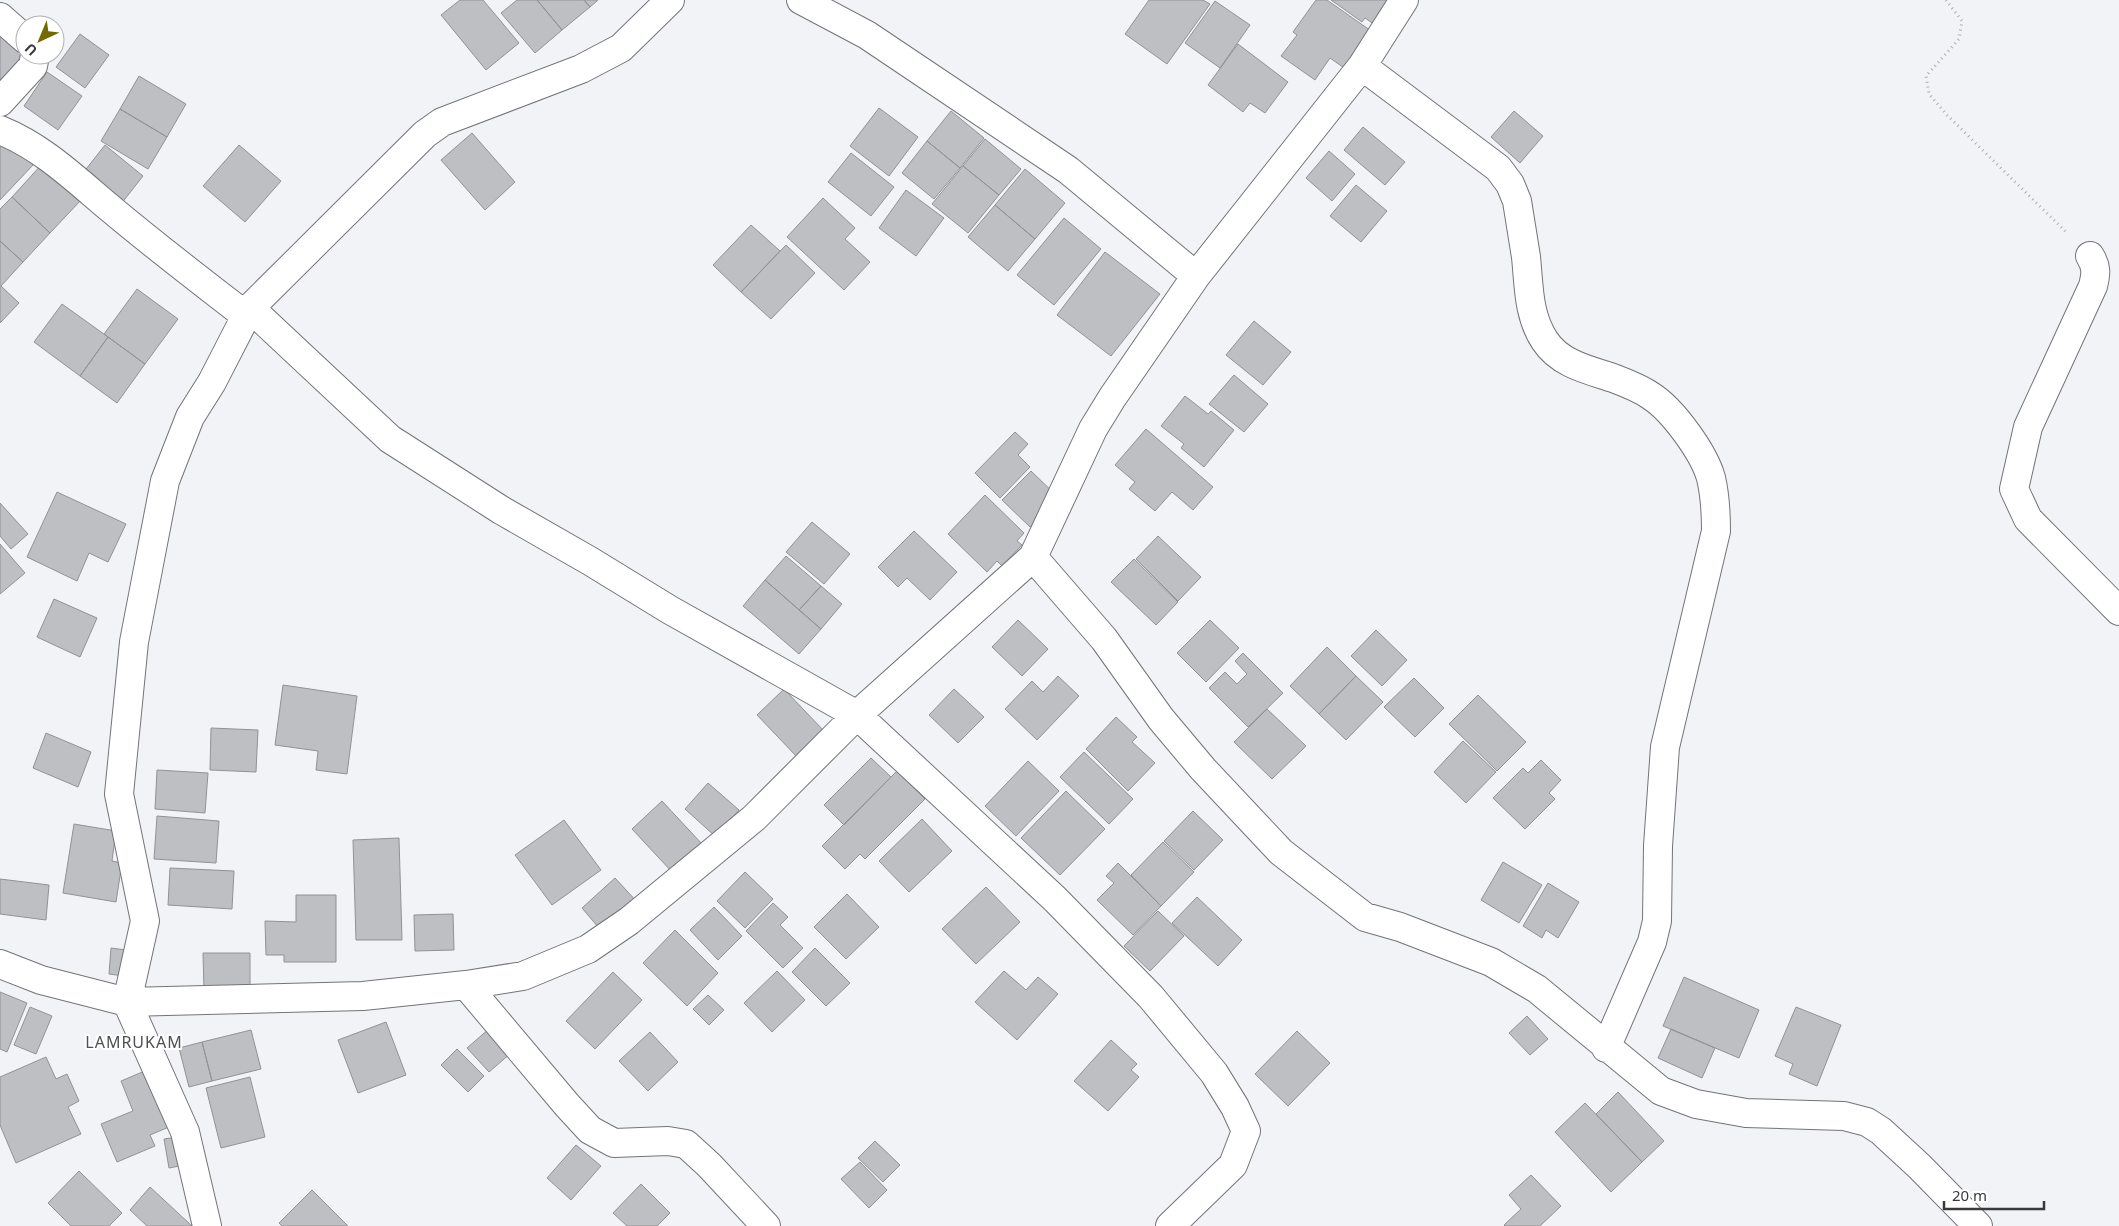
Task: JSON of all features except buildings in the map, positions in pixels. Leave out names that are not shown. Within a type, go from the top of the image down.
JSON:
[{"type":"street","points":[[207,1226],[185,1132],[127,1002],[145,921],[119,794],[134,642],[165,481],[190,417],[212,382],[248,312],[425,134],[442,122],[581,69],[620,48],[670,0]]},
{"type":"street","points":[[801,0],[867,35],[1068,170],[1196,276]]},
{"type":"street","points":[[0,964],[41,980],[127,1002],[363,996],[466,985],[523,976],[588,949],[629,921],[754,818],[857,715],[1033,557],[1093,430],[1112,398],[1196,276],[1362,66],[1404,0]]},
{"type":"street","points":[[0,17],[15,30]]},
{"type":"street","points":[[0,102],[33,65]]},
{"type":"street","points":[[1362,66],[1498,168],[1510,184],[1517,201],[1531,310],[1537,329],[1546,343],[1556,354],[1568,362],[1624,382],[1652,396],[1669,411],[1683,430],[1701,456],[1710,476],[1715,500],[1716,531],[1665,747],[1658,846],[1659,899],[1657,921],[1652,942],[1606,1048]]},
{"type":"street","points":[[0,130],[24,140],[57,163],[112,209],[248,312],[390,439],[501,510],[670,610],[857,715],[1056,899],[1151,997],[1214,1073],[1246,1131],[1233,1165],[1170,1226]]},
{"type":"street","points":[[2090,256],[2095,262],[2096,272],[2093,286],[2028,427],[2014,489],[2028,518],[2119,612]]},
{"type":"street","points":[[1033,557],[1104,639],[1161,719],[1203,770],[1281,852],[1365,917],[1400,927],[1491,962],[1538,989],[1606,1048],[1661,1091],[1696,1104],[1746,1113],[1844,1116],[1866,1122],[1881,1132],[1912,1160],[1978,1226]]},
{"type":"street","points":[[466,985],[590,1130],[614,1142],[668,1141],[686,1144],[709,1165],[766,1226]]},
{"type":"path","points":[[1946,0],[1962,21],[1959,39],[1926,76],[1928,94],[1946,115],[2090,256]]},
{"type":"district","name":"LAMRUKAM","points":[[134,1042]]}]
